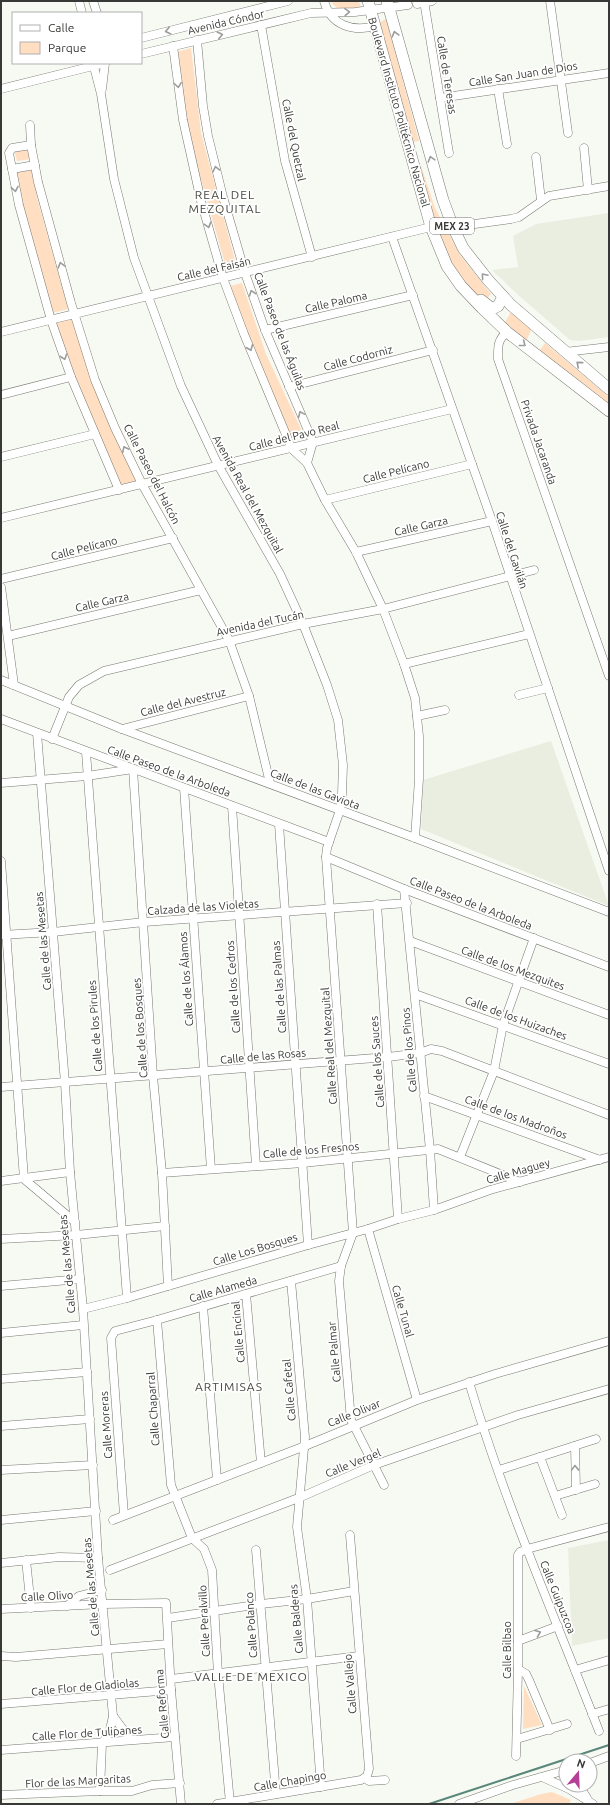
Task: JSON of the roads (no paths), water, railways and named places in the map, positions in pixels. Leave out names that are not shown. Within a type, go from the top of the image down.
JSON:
[{"type":"main road","name":"Boulevard Instituto Politécnico Nacional","points":[[387,4],[432,164],[453,227],[463,248],[503,297],[609,389]]},
{"type":"main road","name":"Boulevard Instituto Politécnico Nacional","points":[[369,6],[431,227],[447,266],[461,286],[507,332],[609,411]]},
{"type":"main road","points":[[461,286],[468,288],[490,308],[498,306],[503,297]]},
{"type":"street","points":[[79,1],[82,12]]},
{"type":"street","points":[[93,1],[97,12]]},
{"type":"street","name":"Avenida Cóndor","points":[[142,38],[288,1]]},
{"type":"street","points":[[324,1],[328,12],[342,24],[352,28],[363,29],[375,26]]},
{"type":"street","points":[[550,1],[568,133]]},
{"type":"street","name":"Avenida Cóndor","points":[[142,54],[311,13],[387,4],[421,3]]},
{"type":"street","name":"Calle de Teresas","points":[[421,3],[440,98],[449,153]]},
{"type":"street","name":"Calle del Quetzal","points":[[261,25],[284,161],[312,257]]},
{"type":"street","name":"Calle Paseo de las Águilas","points":[[197,40],[203,106],[208,136],[223,197],[245,273],[265,330],[313,442]]},
{"type":"street","points":[[173,46],[183,120],[201,201],[223,278],[244,334],[292,448],[307,463],[325,500],[356,552],[383,609],[415,698],[419,779],[415,838]]},
{"type":"street","points":[[1,89],[93,64]]},
{"type":"street","name":"Avenida Real del Mezquital","points":[[93,64],[101,94],[114,179],[134,258],[181,386],[218,465],[280,574],[303,624],[327,684],[338,720],[343,765],[342,794],[340,810],[329,842],[326,857]]},
{"type":"street","name":"Avenida Real del Mezquital","points":[[101,94],[105,64]]},
{"type":"street","name":"Calle San Juan de Dios","points":[[440,98],[609,73]]},
{"type":"street","points":[[498,89],[506,144]]},
{"type":"street","name":"Calle Paseo del Halcón","points":[[30,125],[31,145],[38,182],[95,380],[115,428],[142,484],[229,640],[249,696],[270,783]]},
{"type":"street","points":[[31,145],[12,148],[10,150],[12,170],[27,239],[51,320],[71,377],[119,490]]},
{"type":"street","points":[[584,148],[588,190]]},
{"type":"street","points":[[536,157],[541,200]]},
{"type":"street","points":[[12,170],[35,165]]},
{"type":"street","points":[[453,227],[511,220],[519,217],[541,200],[549,196],[609,186]]},
{"type":"street","name":"Calle del Faisán","points":[[1,332],[431,227]]},
{"type":"street","name":"Calle del Gavilán","points":[[392,237],[492,521],[509,577],[609,871]]},
{"type":"street","name":"Calle Paloma","points":[[265,330],[413,295]]},
{"type":"street","name":"Privada Jacaranda","points":[[507,332],[501,337],[498,345],[498,359],[609,676]]},
{"type":"street","points":[[565,352],[609,347]]},
{"type":"street","name":"Calle Codorniz","points":[[289,387],[433,350]]},
{"type":"street","points":[[1,395],[71,377]]},
{"type":"street","name":"Calle del Pavo Real","points":[[1,518],[452,409]]},
{"type":"street","points":[[1,457],[94,434]]},
{"type":"street","points":[[307,463],[313,442]]},
{"type":"street","name":"Calle Pelícano","points":[[325,500],[472,464]]},
{"type":"street","name":"Calle Garza","points":[[356,552],[492,521]]},
{"type":"street","name":"Calle Pelícano","points":[[1,579],[173,538]]},
{"type":"street","name":"Avenida del Tucán","points":[[52,739],[65,706],[79,685],[104,671],[229,640],[383,609],[534,570]]},
{"type":"street","points":[[1,587],[14,686]]},
{"type":"street","name":"Calle Garza","points":[[8,636],[201,590]]},
{"type":"street","points":[[404,664],[529,634]]},
{"type":"street","name":"Calle de las Gaviota","points":[[1,680],[122,729],[270,783],[609,912]]},
{"type":"street","points":[[519,695],[548,688]]},
{"type":"street","name":"Calle del Avestruz","points":[[122,729],[249,696]]},
{"type":"street","points":[[417,716],[445,710]]},
{"type":"street","name":"Calle Paseo de la Arboleda","points":[[1,719],[329,842]]},
{"type":"street","name":"Calle de las Mesetas","points":[[37,733],[65,1083],[70,1172],[87,1372],[98,1558],[108,1649],[113,1716],[109,1734],[102,1743],[100,1791]]},
{"type":"street","name":"Calle de los Pirules","points":[[86,752],[127,1298]]},
{"type":"street","points":[[1,783],[87,776],[133,769]]},
{"type":"street","name":"Calle de los Bosques","points":[[133,769],[153,1076],[162,1173],[168,1286]]},
{"type":"street","name":"Calle de los Álamos","points":[[184,788],[211,1169]]},
{"type":"street","name":"Calle de los Cedros","points":[[232,806],[256,1166]]},
{"type":"street","name":"Calle de las Palmas","points":[[279,824],[308,1245]]},
{"type":"street","name":"Calle Paseo de la Arboleda","points":[[326,857],[404,889],[609,967]]},
{"type":"street","name":"Calle Real del Mezquital","points":[[326,857],[331,909],[340,1060],[353,1233]]},
{"type":"street","points":[[1,861],[4,935],[24,1179],[75,1222]]},
{"type":"street","name":"Calle de los Pinos","points":[[404,889],[407,903],[430,1150],[434,1210]]},
{"type":"street","name":"Calzada de las Violetas","points":[[4,935],[99,928],[144,922],[407,903]]},
{"type":"street","name":"Calle de los Sauces","points":[[377,904],[398,1218]]},
{"type":"street","points":[[460,1157],[494,1071],[503,1025],[534,938]]},
{"type":"street","name":"Calle de los Mezquites","points":[[410,941],[609,1015]]},
{"type":"street","name":"Calle de los Huizaches","points":[[415,994],[609,1064]]},
{"type":"street","name":"Calle de las Rosas","points":[[1,1087],[388,1057],[420,1053],[426,1049],[436,1049],[609,1115]]},
{"type":"street","name":"Calle de los Madroños","points":[[424,1096],[600,1160]]},
{"type":"street","name":"Calle de los Fresnos","points":[[162,1173],[303,1163],[347,1157],[393,1155],[430,1150],[445,1151],[520,1182]]},
{"type":"street","name":"Calle Maguey","points":[[434,1210],[490,1190],[609,1157]]},
{"type":"street","points":[[1,1181],[70,1172]]},
{"type":"street","name":"Calle Los Bosques","points":[[82,1309],[127,1298],[368,1229],[398,1218],[434,1210]]},
{"type":"street","points":[[1,1239],[76,1235],[165,1226]]},
{"type":"street","name":"Calle Tunal","points":[[368,1229],[417,1400]]},
{"type":"street","name":"Calle Palmar","points":[[353,1233],[341,1266],[340,1289],[351,1420],[384,1485]]},
{"type":"street","name":"Calle Alameda","points":[[112,1334],[115,1331],[341,1266]]},
{"type":"street","points":[[1,1286],[80,1279]]},
{"type":"street","name":"Calle Cafetal","points":[[291,1281],[305,1446],[301,1497]]},
{"type":"street","name":"Calle Encinal","points":[[246,1294],[261,1463]]},
{"type":"street","points":[[203,1306],[217,1480]]},
{"type":"street","name":"Calle Chaparral","points":[[157,1320],[169,1477],[175,1496]]},
{"type":"street","points":[[1,1332],[83,1325]]},
{"type":"street","name":"Calle Moreras","points":[[112,1334],[111,1338],[124,1515]]},
{"type":"street","name":"Calle Olivar","points":[[113,1520],[305,1446],[417,1400],[469,1382],[609,1341]]},
{"type":"street","points":[[1,1379],[87,1372]]},
{"type":"street","name":"Calle Guipuzcoa","points":[[469,1382],[482,1427],[527,1550],[599,1731]]},
{"type":"street","name":"Calle Vergel","points":[[110,1570],[301,1497],[374,1465],[482,1427],[609,1389]]},
{"type":"street","points":[[1,1426],[90,1419]]},
{"type":"street","points":[[499,1470],[596,1439]]},
{"type":"street","points":[[575,1446],[576,1490]]},
{"type":"street","points":[[540,1457],[562,1515]]},
{"type":"street","points":[[1,1470],[93,1465]]},
{"type":"street","points":[[555,1496],[595,1484]]},
{"type":"street","name":"Calle Peralvillo","points":[[175,1496],[192,1538],[204,1549],[211,1566],[214,1586],[218,1674],[230,1803]]},
{"type":"street","name":"Calle Balderas","points":[[301,1497],[298,1527],[307,1600],[321,1787]]},
{"type":"street","points":[[1,1520],[96,1511]]},
{"type":"street","points":[[527,1550],[609,1527]]},
{"type":"street","name":"Calle Vallejo","points":[[350,1535],[369,1769],[366,1777]]},
{"type":"street","name":"Calle Polanco","points":[[256,1550],[261,1604],[264,1668],[276,1794]]},
{"type":"street","name":"Calle Bilbao","points":[[516,1756],[518,1641],[516,1559],[520,1552],[527,1550]]},
{"type":"street","points":[[1,1563],[59,1557],[98,1558]]},
{"type":"street","points":[[26,1560],[31,1608]]},
{"type":"street","points":[[67,1606],[79,1596],[102,1590]]},
{"type":"street","points":[[168,1618],[261,1604],[307,1600],[354,1591]]},
{"type":"street","name":"Calle Olivo","points":[[1,1609],[103,1604],[166,1603]]},
{"type":"street","name":"Calle Reforma","points":[[166,1603],[171,1690],[181,1804]]},
{"type":"street","points":[[518,1641],[558,1626]]},
{"type":"street","points":[[1,1656],[16,1657],[168,1644]]},
{"type":"street","points":[[171,1679],[359,1656]]},
{"type":"street","points":[[575,1670],[609,1660]]},
{"type":"street","points":[[518,1668],[526,1674],[550,1730]]},
{"type":"street","name":"Calle Flor de Gladiolas","points":[[1,1704],[171,1690]]},
{"type":"street","points":[[592,1714],[609,1709]]},
{"type":"street","points":[[113,1716],[131,1740]]},
{"type":"street","points":[[517,1739],[567,1724]]},
{"type":"street","name":"Calle Flor de Tulipanes","points":[[1,1750],[175,1737]]},
{"type":"street","points":[[598,1760],[609,1756]]},
{"type":"street","points":[[459,1804],[558,1772]]},
{"type":"street","name":"Calle Chapingo","points":[[217,1804],[321,1787],[366,1777],[369,1781],[385,1780]]},
{"type":"street","points":[[542,1777],[570,1789],[590,1802]]},
{"type":"street","name":"Flor de las Margaritas","points":[[1,1796],[100,1791],[132,1791],[152,1785],[180,1782]]},
{"type":"street","points":[[584,1793],[590,1802]]},
{"type":"waterway","points":[[429,1804],[609,1745]]},
{"type":"district","name":"REAL DEL MEZQUITAL","points":[[225,201]]},
{"type":"district","name":"ARTIMISAS","points":[[229,1386]]},
{"type":"district","name":"VALLE DE MEXICO","points":[[251,1676]]}]
